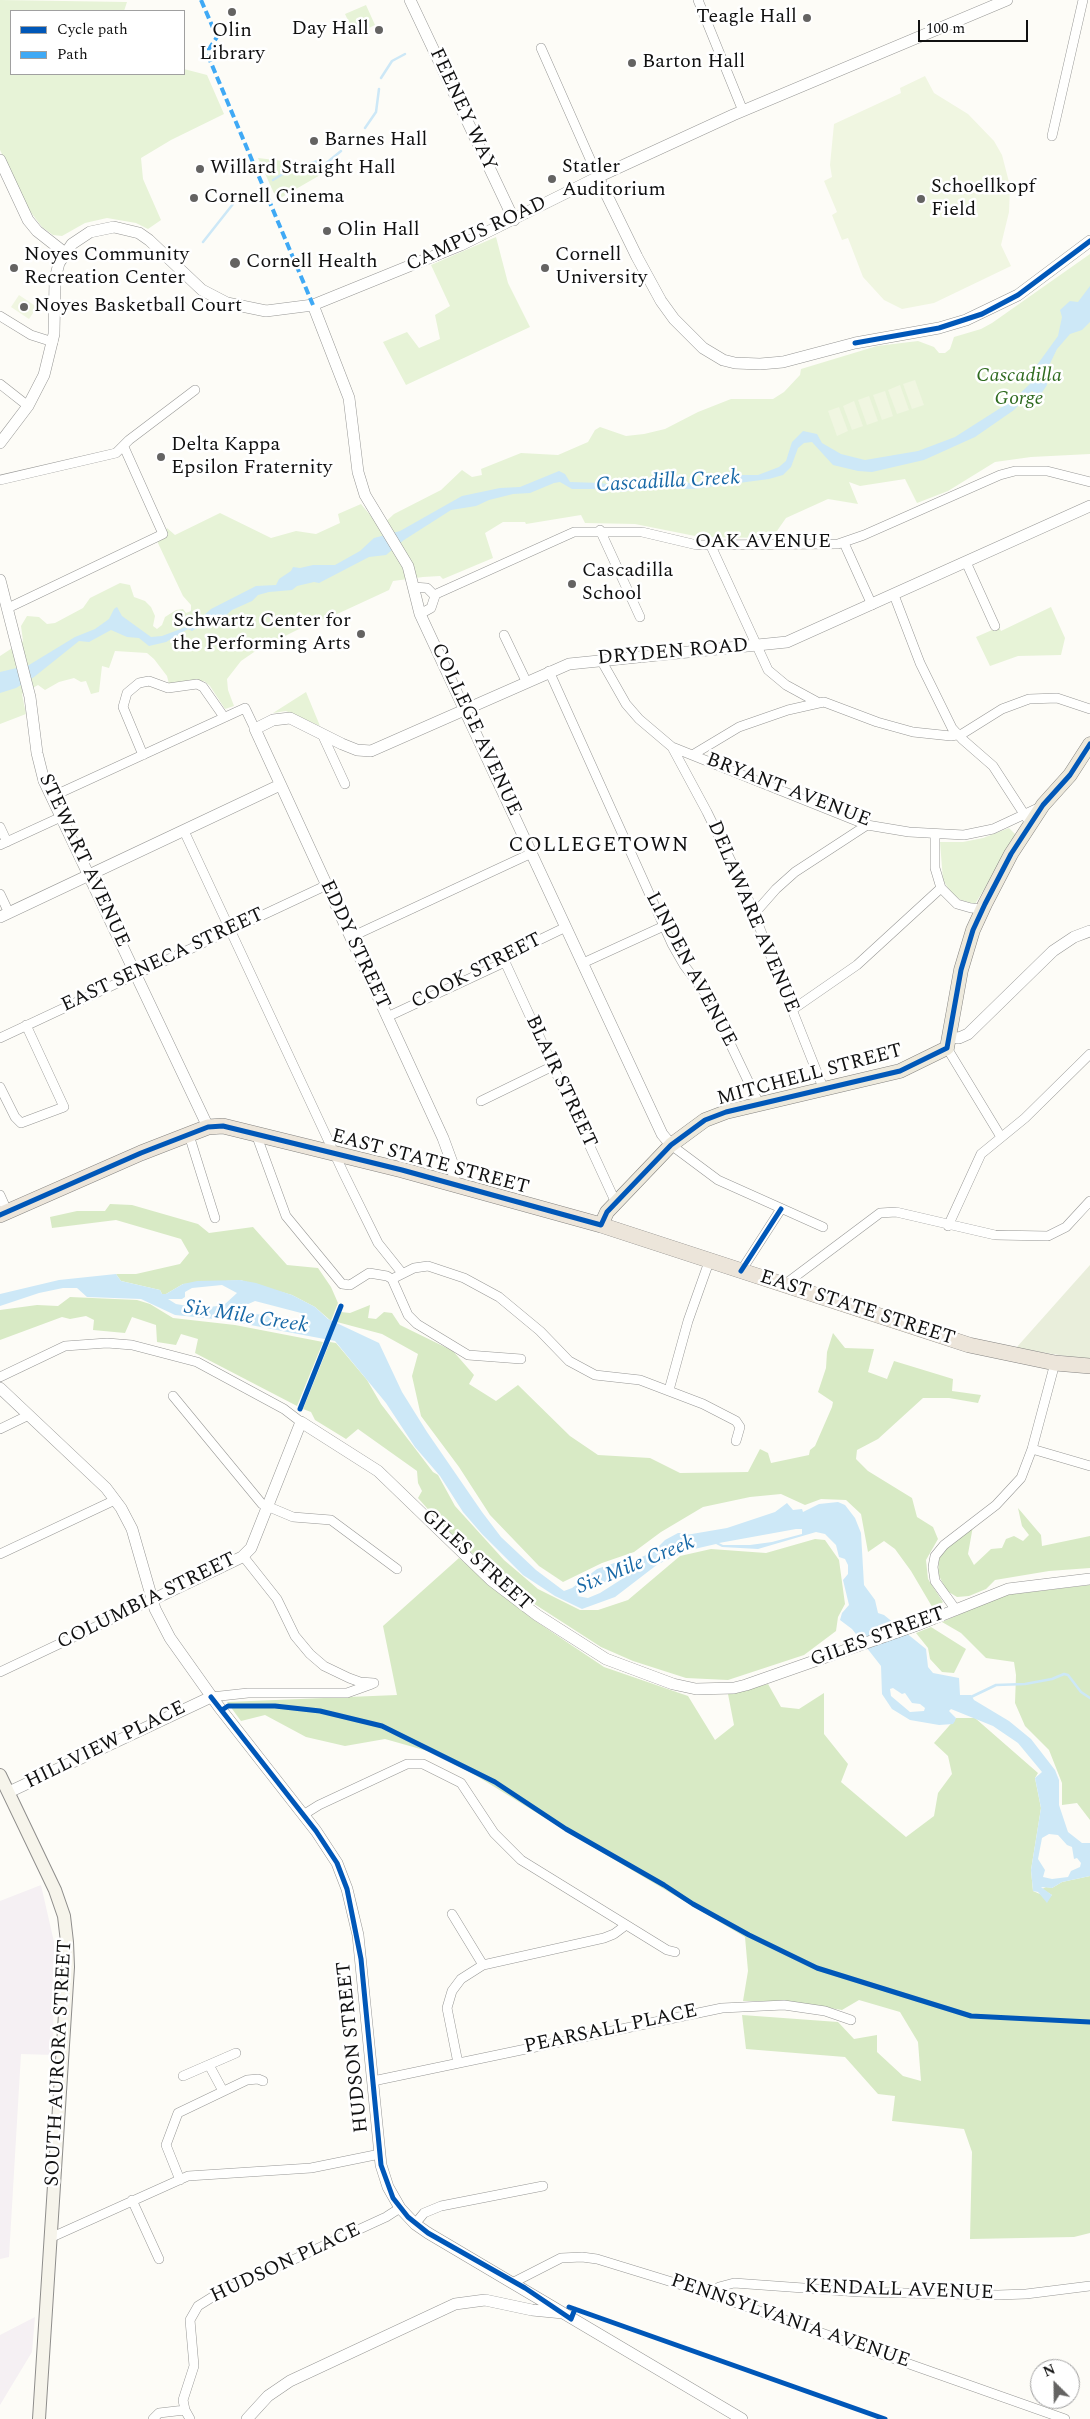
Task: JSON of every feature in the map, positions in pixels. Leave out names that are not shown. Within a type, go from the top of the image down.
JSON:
[{"type":"highway","name":"EAST STATE STREET","points":[[4,1214],[142,1153],[208,1127],[223,1126],[334,1153],[602,1225],[710,1259],[740,1271],[969,1346],[1055,1363],[1090,1366]]},
{"type":"main road","points":[[948,1043],[965,957],[983,909],[1028,820],[1070,775],[1090,744]]},
{"type":"main road","name":"MITCHELL STREET","points":[[602,1225],[607,1212],[671,1146],[705,1120],[759,1104],[900,1071],[948,1043]]},
{"type":"main road","name":"SOUTH AURORA STREET","points":[[0,1775],[4,1794],[53,1886],[66,1929],[68,1967],[38,2419]]},
{"type":"street","name":"FEENEY WAY","points":[[410,0],[514,220]]},
{"type":"street","points":[[698,0],[742,111]]},
{"type":"street","name":"CAMPUS ROAD","points":[[0,443],[28,406],[44,375],[53,342],[55,279],[59,263],[76,240],[90,232],[109,228],[127,229],[149,240],[202,290],[228,303],[266,311],[313,305],[431,258],[514,220],[598,177],[742,111],[1007,0]]},
{"type":"street","points":[[1052,136],[1083,0]]},
{"type":"street","points":[[541,48],[598,177],[661,301],[674,319],[703,348],[723,360],[735,363],[760,364],[783,362],[838,346],[939,328],[966,320],[1018,295],[1090,241]]},
{"type":"street","points":[[0,160],[28,220],[36,231],[65,253]]},
{"type":"street","name":"COLLEGE AVENUE","points":[[313,305],[349,398],[356,461],[362,488],[405,559],[420,614],[662,1134],[671,1146]]},
{"type":"street","points":[[0,316],[30,336],[53,342]]},
{"type":"street","points":[[0,384],[28,406]]},
{"type":"street","points":[[0,480],[116,453],[195,390]]},
{"type":"street","points":[[8,608],[163,534],[124,447]]},
{"type":"street","name":"OAK AVENUE","points":[[420,614],[433,605],[434,595],[574,532],[600,530],[642,532],[689,544],[711,546],[844,543],[1000,475],[1015,471],[1041,470],[1090,482]]},
{"type":"street","name":"DRYDEN ROAD","points":[[255,729],[273,720],[290,718],[357,750],[371,751],[526,681],[569,664],[756,645],[798,638],[1090,506]]},
{"type":"street","points":[[600,530],[640,618]]},
{"type":"street","points":[[844,543],[872,605]]},
{"type":"street","points":[[711,546],[764,663],[775,678],[820,703]]},
{"type":"street","points":[[966,562],[995,626]]},
{"type":"street","name":"STEWART AVENUE","points":[[0,580],[30,697],[40,771],[208,1127]]},
{"type":"street","points":[[413,587],[427,588],[434,595]]},
{"type":"street","points":[[894,595],[920,663],[937,699],[958,736],[993,766],[1028,820]]},
{"type":"street","points":[[504,635],[526,681]]},
{"type":"street","name":"BRYANT AVENUE","points":[[601,660],[626,704],[638,719],[672,747],[694,754],[867,825],[935,835],[974,834],[1028,820]]},
{"type":"street","name":"LINDEN AVENUE","points":[[549,671],[664,926],[684,965],[708,997],[759,1104]]},
{"type":"street","points":[[51,797],[143,755],[224,717],[203,688],[197,684],[168,688],[149,681],[139,683],[127,693],[123,707],[143,755]]},
{"type":"street","points":[[694,754],[739,727],[788,710],[824,702],[877,722],[914,732],[958,736],[1002,709],[1029,699],[1057,698],[1090,709]]},
{"type":"street","name":"EDDY STREET","points":[[224,717],[245,708],[443,1138],[454,1168],[453,1185]]},
{"type":"street","points":[[322,734],[345,784]]},
{"type":"street","name":"DELAWARE AVENUE","points":[[672,747],[720,838],[754,914],[824,1090]]},
{"type":"street","points":[[0,894],[4,915],[280,785]]},
{"type":"street","points":[[0,827],[4,843],[61,816]]},
{"type":"street","points":[[754,914],[776,888],[795,872],[867,825]]},
{"type":"street","points":[[184,831],[378,1243],[402,1273]]},
{"type":"street","points":[[935,835],[935,868],[942,888],[957,904],[983,909]]},
{"type":"street","points":[[351,938],[532,853]]},
{"type":"street","name":"EAST SENECA STREET","points":[[0,1038],[327,885]]},
{"type":"street","points":[[792,1010],[857,966],[942,888]]},
{"type":"street","points":[[583,963],[664,926]]},
{"type":"street","name":"COOK STREET","points":[[387,1017],[504,962],[510,954],[566,927]]},
{"type":"street","name":"MITCHELL STREET","points":[[948,1043],[968,1034],[1053,951],[1090,931]]},
{"type":"street","name":"BLAIR STREET","points":[[504,962],[616,1203]]},
{"type":"street","points":[[0,1087],[15,1117],[21,1124],[64,1107],[26,1026]]},
{"type":"street","points":[[948,1043],[1001,1137]]},
{"type":"street","points":[[948,1226],[981,1154],[1025,1118],[1090,1054]]},
{"type":"street","points":[[480,1101],[553,1066]]},
{"type":"street","points":[[256,1134],[281,1206],[289,1222],[342,1284],[350,1285],[369,1274],[387,1276],[392,1279],[408,1315],[417,1324],[474,1357],[520,1359]]},
{"type":"street","points":[[190,1135],[215,1218]]},
{"type":"street","points":[[671,1146],[718,1180],[823,1227]]},
{"type":"street","points":[[0,1195],[4,1214]]},
{"type":"street","points":[[784,1285],[880,1213],[896,1212],[948,1226],[995,1235],[1048,1236],[1066,1227],[1090,1202]]},
{"type":"street","points":[[740,1271],[781,1209]]},
{"type":"street","points":[[669,1390],[688,1320],[710,1259]]},
{"type":"street","points":[[392,1279],[414,1268],[428,1266],[464,1278],[499,1297],[540,1331],[569,1361],[595,1375],[640,1380],[669,1390],[736,1421],[740,1427],[736,1441]]},
{"type":"street","name":"GILES STREET","points":[[0,1377],[65,1346],[107,1343],[132,1345],[197,1362],[284,1409],[378,1471],[472,1562],[513,1598],[586,1647],[625,1667],[696,1689],[734,1688],[920,1624],[1019,1586],[1090,1579]]},
{"type":"street","points":[[956,1610],[935,1581],[933,1567],[936,1556],[944,1545],[996,1506],[1021,1478],[1032,1449],[1055,1363]]},
{"type":"street","name":"HUDSON STREET","points":[[0,1388],[106,1488],[115,1500],[132,1529],[152,1600],[170,1638],[212,1697],[304,1815],[337,1863],[353,1913],[361,1959],[380,2154],[388,2187],[400,2208],[415,2224],[742,2419]]},
{"type":"street","points":[[174,1396],[262,1504],[293,1517],[331,1520],[397,1569]]},
{"type":"street","points":[[0,1428],[29,1415]]},
{"type":"street","name":"COLUMBIA STREET","points":[[0,1672],[243,1556],[256,1539],[301,1422]]},
{"type":"street","points":[[1032,1449],[1090,1466]]},
{"type":"street","points":[[0,1554],[115,1500]]},
{"type":"street","points":[[212,1697],[248,1693],[347,1693],[374,1683],[360,1682],[324,1666],[301,1644],[277,1599],[243,1556]]},
{"type":"street","name":"HILLVIEW PLACE","points":[[4,1794],[212,1697]]},
{"type":"street","points":[[304,1815],[319,1805],[407,1764],[422,1764],[461,1783],[494,1833],[514,1855],[626,1925],[675,1952]]},
{"type":"street","points":[[452,1914],[483,1965]]},
{"type":"street","points":[[458,2062],[448,2015],[448,2000],[461,1979],[483,1965],[604,1938],[614,1934],[626,1925]]},
{"type":"street","name":"PEARSALL PLACE","points":[[373,2081],[693,2012],[729,2007],[784,2005],[835,2014],[850,2020]]},
{"type":"street","points":[[183,2076],[236,2053]]},
{"type":"street","points":[[209,2065],[222,2091]]},
{"type":"street","points":[[180,2180],[166,2145],[178,2113],[222,2091],[253,2079],[263,2081]]},
{"type":"street","points":[[50,2238],[132,2200],[194,2176],[311,2168],[380,2154]]},
{"type":"street","points":[[415,2224],[424,2213],[441,2206],[543,2186]]},
{"type":"street","points":[[132,2200],[159,2259]]},
{"type":"street","name":"HUDSON PLACE","points":[[185,2410],[184,2395],[194,2366],[190,2320],[198,2306],[214,2296],[386,2217],[400,2208]]},
{"type":"street","name":"PENNSYLVANIA AVENUE","points":[[514,2282],[561,2258],[582,2257],[652,2275],[711,2294],[1065,2419]]},
{"type":"street","name":"KENDALL AVENUE","points":[[711,2294],[719,2287],[734,2284],[867,2292],[998,2295],[1026,2294],[1090,2286]]},
{"type":"street","points":[[247,2419],[268,2396],[290,2381],[455,2304],[485,2300],[532,2310],[565,2314]]},
{"type":"street","points":[[153,2419],[159,2413],[185,2410],[190,2419]]},
{"type":"shaded area","points":[[41,1885],[54,1942],[53,2055],[21,2054],[9,2257],[0,2259],[0,1901]]},
{"type":"shaded area","points":[[35,2317],[32,2352],[0,2405],[0,2335]]},
{"type":"green space","points":[[0,0],[127,2],[124,10],[10,10],[10,75],[185,75],[185,69],[207,75],[224,114],[171,140],[141,158],[143,179],[161,220],[148,229],[136,223],[107,218],[85,223],[62,236],[53,235],[42,227],[29,210],[0,150]]},
{"type":"green space","points":[[366,5],[375,25],[355,35],[345,14]]},
{"type":"green space","name":"Schoellkopf Field","points":[[925,76],[934,93],[968,114],[994,141],[1002,155],[1010,186],[1009,212],[1001,245],[1011,266],[934,303],[902,309],[884,300],[863,277],[848,238],[842,240],[832,215],[837,212],[824,181],[832,177],[830,165],[834,124],[901,93],[900,88]]},
{"type":"green space","points":[[258,158],[334,167],[277,200]]},
{"type":"green space","points":[[496,237],[508,283],[530,327],[406,385],[383,342],[407,332],[419,348],[440,339],[435,315],[450,306],[431,265]]},
{"type":"green space","name":"Cascadilla Gorge","points":[[1090,254],[1090,454],[1031,457],[995,462],[948,491],[917,503],[905,479],[860,486],[849,482],[858,504],[828,499],[786,518],[772,538],[700,537],[635,524],[585,523],[581,515],[526,524],[525,522],[503,522],[485,533],[493,558],[443,579],[440,576],[393,581],[389,590],[335,615],[307,625],[257,650],[241,661],[227,679],[228,690],[234,706],[225,709],[210,686],[204,681],[169,684],[167,676],[147,653],[115,651],[109,668],[102,666],[99,692],[91,694],[86,681],[81,682],[74,678],[59,682],[45,690],[38,685],[22,694],[26,714],[0,724],[0,656],[23,641],[21,626],[27,616],[39,617],[47,624],[55,623],[83,608],[90,598],[120,583],[130,585],[134,597],[145,601],[151,607],[155,616],[153,626],[157,629],[162,625],[165,617],[176,610],[183,609],[186,613],[191,611],[191,605],[183,596],[157,541],[167,528],[175,535],[220,513],[271,538],[296,531],[316,534],[340,523],[338,514],[361,504],[380,527],[394,514],[441,490],[462,470],[472,477],[482,475],[481,469],[521,453],[558,455],[588,442],[595,430],[600,427],[626,436],[644,434],[665,429],[698,412],[731,399],[773,399],[784,392],[800,375],[801,369],[877,346],[918,341],[934,347],[939,353],[945,353],[950,349],[954,337],[981,329],[992,323]]},
{"type":"green space","name":"Noyes Basketball Court","points":[[19,295],[37,307],[29,319],[11,307]]},
{"type":"green space","points":[[915,380],[924,405],[912,409],[903,384]]},
{"type":"green space","points":[[900,385],[909,410],[897,414],[888,390]]},
{"type":"green space","points":[[885,391],[893,416],[882,420],[873,395]]},
{"type":"green space","points":[[869,396],[878,421],[867,425],[858,400]]},
{"type":"green space","points":[[854,401],[863,426],[852,430],[843,406]]},
{"type":"green space","points":[[839,407],[848,431],[837,436],[828,411]]},
{"type":"green space","points":[[1051,607],[1065,638],[1061,655],[1018,656],[990,666],[976,637],[999,627],[1001,631]]},
{"type":"green space","points":[[306,692],[320,726],[286,711],[273,713]]},
{"type":"green space","points":[[1009,828],[1017,836],[975,904],[961,900],[951,893],[943,880],[940,842],[963,842],[983,838]]},
{"type":"green space","points":[[110,1204],[132,1205],[198,1224],[209,1233],[253,1227],[287,1265],[318,1268],[331,1287],[338,1303],[331,1321],[315,1307],[292,1295],[240,1280],[183,1284],[166,1294],[162,1294],[160,1290],[121,1281],[116,1274],[136,1274],[180,1264],[189,1253],[181,1239],[116,1220],[52,1228],[50,1217],[77,1211],[105,1211]]},
{"type":"green space","points":[[1090,1265],[1090,1360],[1016,1348],[1073,1284]]},
{"type":"green space","points":[[70,1297],[137,1300],[150,1304],[173,1318],[235,1325],[323,1342],[297,1406],[195,1353],[198,1339],[181,1334],[176,1345],[157,1342],[156,1325],[132,1317],[125,1333],[93,1330],[94,1320],[86,1316],[70,1319],[62,1317],[0,1340],[0,1310],[37,1305],[58,1306]]},
{"type":"green space","points":[[370,1305],[368,1318],[376,1319],[384,1312],[392,1313],[400,1325],[453,1351],[474,1375],[469,1384],[496,1401],[518,1385],[570,1436],[598,1455],[650,1458],[680,1473],[748,1472],[760,1449],[768,1453],[771,1463],[809,1455],[810,1450],[815,1446],[833,1402],[818,1392],[826,1368],[827,1352],[833,1333],[845,1348],[874,1349],[868,1372],[887,1379],[894,1361],[953,1379],[952,1391],[981,1395],[978,1403],[949,1398],[923,1398],[878,1439],[857,1450],[856,1459],[868,1471],[912,1498],[917,1517],[933,1527],[938,1539],[926,1560],[928,1579],[943,1602],[934,1610],[911,1571],[895,1549],[884,1541],[868,1552],[861,1514],[846,1500],[821,1499],[805,1505],[781,1494],[750,1497],[703,1507],[661,1532],[634,1552],[602,1563],[563,1582],[539,1566],[490,1515],[459,1467],[421,1416],[412,1376],[418,1354],[382,1334],[337,1322],[341,1312],[350,1313]]},
{"type":"green space","points":[[330,1342],[336,1343],[367,1380],[381,1404],[433,1472],[438,1475],[455,1506],[504,1560],[538,1589],[580,1610],[598,1610],[628,1600],[680,1556],[711,1549],[766,1553],[815,1539],[825,1540],[839,1560],[845,1604],[838,1617],[836,1631],[804,1655],[728,1680],[686,1678],[633,1661],[601,1647],[522,1596],[491,1571],[441,1524],[418,1498],[422,1491],[418,1483],[417,1471],[358,1429],[346,1439],[315,1420],[311,1412],[303,1409]]},
{"type":"green space","points":[[1018,1508],[1041,1535],[1042,1546],[1090,1536],[1090,1568],[1049,1571],[995,1580],[986,1589],[969,1596],[957,1597],[947,1591],[938,1574],[939,1558],[949,1544],[973,1526],[968,1554],[974,1565],[991,1549],[1002,1548],[1006,1539],[1014,1536],[1023,1541],[1029,1535],[1022,1526]]},
{"type":"green space","points":[[459,1558],[531,1618],[604,1667],[688,1696],[715,1740],[734,1725],[728,1694],[768,1684],[781,1707],[799,1709],[824,1693],[824,1734],[848,1764],[841,1782],[906,1837],[934,1816],[938,1793],[952,1774],[948,1756],[934,1743],[956,1718],[975,1718],[1038,1773],[1035,1778],[1041,1808],[1031,1870],[1033,1891],[1049,1898],[1052,1895],[1042,1889],[1046,1887],[1052,1888],[1062,1882],[1090,1876],[1090,2233],[1074,2237],[970,2239],[972,2152],[964,2129],[892,2121],[895,2096],[878,2094],[845,2057],[746,2049],[742,2015],[838,2022],[854,2039],[877,2035],[877,2052],[903,2076],[921,2081],[918,2042],[900,2012],[859,2000],[842,2010],[786,2001],[743,2001],[748,1971],[745,1937],[475,1775],[431,1752],[385,1739],[345,1746],[306,1737],[265,1715],[241,1721],[227,1702],[397,1695],[383,1626]]},
{"type":"green space","points":[[1090,1585],[1090,1820],[1077,1803],[1062,1805],[1062,1783],[1049,1750],[1025,1726],[1015,1703],[1016,1675],[1014,1662],[986,1658],[961,1633],[942,1622],[1004,1595]]},
{"type":"green space","points":[[931,1627],[966,1649],[954,1673],[942,1672],[930,1659],[928,1648],[916,1633]]},
{"type":"water","name":"Cascadilla Creek","points":[[1090,286],[1090,322],[1082,330],[1070,334],[1057,349],[1046,372],[1047,385],[1039,397],[1032,391],[1014,410],[975,437],[924,460],[872,472],[858,471],[833,465],[812,442],[804,443],[798,448],[791,467],[783,475],[769,479],[693,489],[641,488],[623,492],[599,489],[572,489],[560,482],[554,483],[530,493],[513,494],[489,500],[476,506],[451,510],[404,540],[386,555],[369,557],[319,583],[314,582],[297,586],[292,590],[258,595],[252,601],[232,610],[223,618],[211,620],[192,631],[188,629],[166,642],[149,646],[139,638],[127,637],[111,630],[89,642],[79,641],[34,677],[16,688],[0,693],[0,672],[29,665],[75,637],[95,629],[109,619],[117,607],[122,616],[151,637],[162,636],[194,624],[211,609],[256,586],[276,585],[279,579],[291,571],[293,567],[335,565],[360,551],[374,538],[400,531],[462,496],[500,488],[520,487],[559,471],[565,474],[570,482],[601,483],[624,487],[636,482],[682,481],[692,484],[732,475],[758,475],[779,467],[786,461],[792,442],[803,431],[817,434],[822,443],[841,454],[865,460],[918,451],[955,437],[1013,400],[1031,383],[1037,365],[1058,336],[1062,317],[1060,310],[1070,301],[1078,302]]},
{"type":"water","name":"Six Mile Creek","points":[[116,1274],[121,1281],[160,1290],[162,1294],[166,1294],[183,1284],[197,1281],[240,1280],[256,1283],[292,1295],[315,1307],[328,1319],[379,1343],[402,1392],[482,1512],[501,1537],[536,1570],[564,1591],[572,1588],[597,1569],[623,1560],[635,1560],[653,1552],[665,1540],[678,1533],[685,1533],[686,1535],[727,1528],[775,1512],[787,1503],[793,1510],[802,1509],[803,1512],[819,1504],[838,1502],[845,1505],[855,1518],[861,1533],[864,1585],[875,1600],[878,1613],[884,1615],[926,1649],[928,1667],[933,1673],[959,1678],[960,1695],[971,1695],[974,1700],[1009,1721],[1031,1739],[1055,1770],[1059,1780],[1059,1805],[1068,1832],[1082,1843],[1090,1843],[1090,1876],[1062,1882],[1052,1888],[1041,1887],[1052,1895],[1047,1903],[1038,1892],[1033,1891],[1031,1870],[1041,1808],[1035,1778],[1042,1772],[1018,1743],[993,1726],[951,1709],[949,1711],[956,1718],[953,1724],[939,1725],[910,1720],[892,1709],[882,1694],[881,1666],[852,1629],[840,1620],[842,1613],[849,1605],[843,1580],[848,1574],[848,1565],[845,1559],[839,1557],[836,1545],[825,1534],[816,1532],[758,1549],[722,1547],[716,1544],[690,1550],[658,1564],[615,1597],[582,1609],[555,1596],[523,1575],[482,1534],[463,1512],[440,1476],[415,1447],[386,1403],[335,1341],[224,1320],[175,1315],[141,1299],[87,1297],[77,1288],[63,1288],[39,1293],[0,1306],[0,1294],[59,1280]],"holes":[[[222,1285],[237,1293],[225,1304],[199,1308],[176,1304],[168,1299],[182,1299],[185,1297],[185,1292],[192,1288]],[[255,1301],[301,1313],[307,1322],[303,1324],[272,1320],[267,1315],[241,1313],[237,1309]],[[802,1529],[802,1534],[772,1542],[750,1545],[723,1545],[719,1543]],[[621,1577],[622,1579],[588,1598],[577,1596],[607,1581]],[[893,1688],[902,1694],[905,1693],[912,1703],[920,1704],[925,1708],[924,1711],[910,1712],[891,1696],[890,1689]],[[1049,1834],[1058,1835],[1067,1845],[1072,1847],[1074,1859],[1077,1858],[1081,1863],[1080,1867],[1071,1871],[1068,1877],[1052,1879],[1043,1877],[1045,1870],[1038,1859],[1042,1838]]]},
{"type":"waterway","points":[[381,78],[392,61],[405,54]]},
{"type":"waterway","points":[[365,128],[376,112],[379,89]]},
{"type":"waterway","points":[[273,180],[291,169],[318,161],[324,165],[341,151]]},
{"type":"waterway","points":[[203,242],[233,204]]},
{"type":"waterway","points":[[971,1697],[996,1685],[1025,1684],[1052,1679],[1064,1674],[1068,1675],[1081,1692],[1090,1698]]},
{"type":"marked path","points":[[201,0],[217,37],[209,49],[209,58],[313,305]]},
{"type":"cycle path","points":[[855,343],[939,328],[982,314],[1018,295],[1090,241]]},
{"type":"cycle path","points":[[0,1215],[141,1153],[208,1127],[223,1126],[402,1170],[601,1225],[607,1212],[671,1145],[705,1120],[726,1112],[900,1071],[947,1048],[961,970],[973,930],[985,904],[1011,854],[1043,805],[1070,775],[1090,744]]},
{"type":"cycle path","points":[[741,1271],[781,1209]]},
{"type":"cycle path","points":[[300,1409],[341,1306]]},
{"type":"cycle path","points":[[211,1697],[316,1831],[337,1863],[347,1889],[361,1959],[381,2165],[393,2198],[408,2217],[428,2233],[525,2288],[571,2319],[575,2309]]},
{"type":"cycle path","points":[[222,1710],[228,1706],[275,1706],[320,1711],[382,1726],[495,1782],[566,1829],[664,1885],[693,1904],[749,1935],[817,1968],[971,2016],[1090,2022]]},
{"type":"cycle path","points":[[569,2307],[885,2419]]},
{"type":"place","name":"Olin Library","points":[[232,12]]},
{"type":"place","name":"Teagle Hall","points":[[807,18]]},
{"type":"place","name":"Day Hall","points":[[379,30]]},
{"type":"place","name":"Barton Hall","points":[[632,63]]},
{"type":"place","name":"Barnes Hall","points":[[314,141]]},
{"type":"place","name":"Willard Straight Hall","points":[[200,169]]},
{"type":"place","name":"Statler Auditorium","points":[[552,179]]},
{"type":"place","name":"Cornell Cinema","points":[[194,198]]},
{"type":"place","name":"Schoellkopf Field","points":[[921,199]]},
{"type":"place","name":"Olin Hall","points":[[327,231]]},
{"type":"place","name":"Cornell Health","points":[[235,263]]},
{"type":"place","name":"Noyes Community Recreation Center","points":[[14,268]]},
{"type":"place","name":"Cornell University","points":[[545,268]]},
{"type":"place","name":"Noyes Basketball Court","points":[[24,307]]},
{"type":"place","name":"Delta Kappa Epsilon Fraternity","points":[[161,457]]},
{"type":"place","name":"Cascadilla School","points":[[572,584]]},
{"type":"place","name":"Schwartz Center for the Performing Arts","points":[[361,634]]},
{"type":"district","name":"COLLEGETOWN","points":[[599,847]]}]
